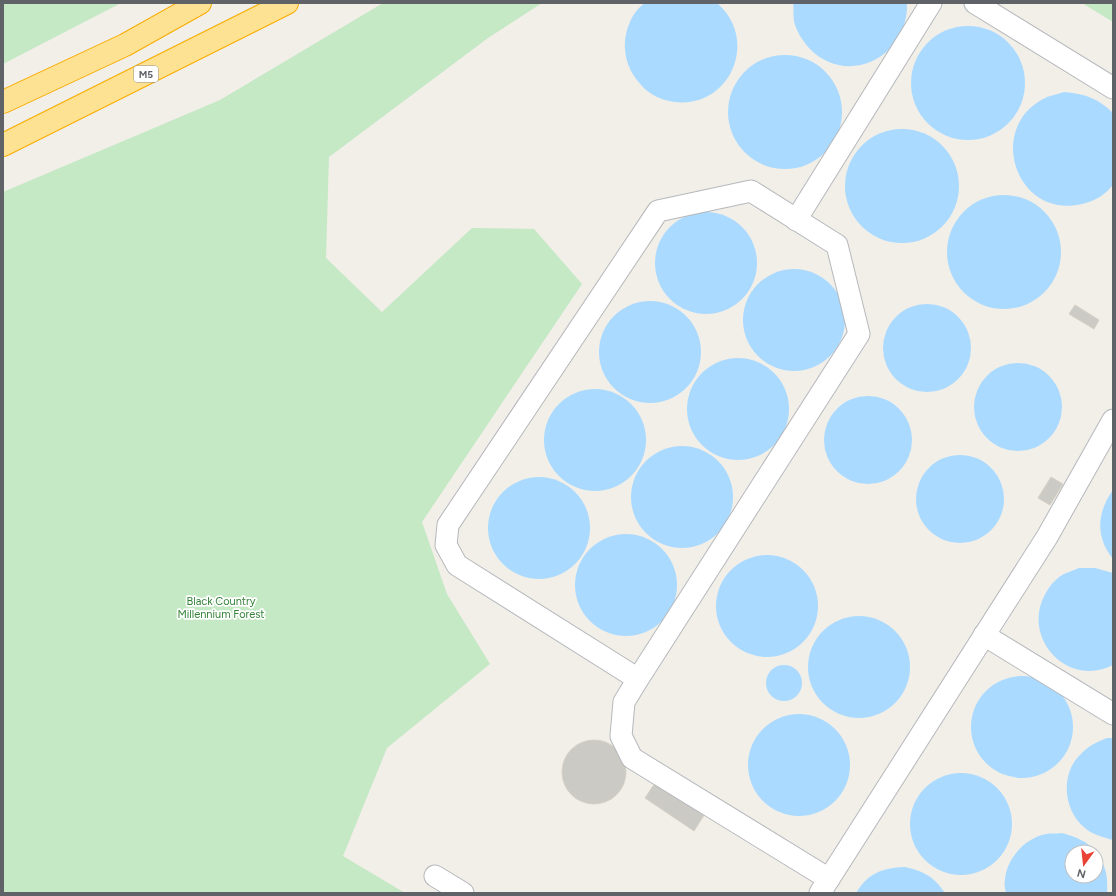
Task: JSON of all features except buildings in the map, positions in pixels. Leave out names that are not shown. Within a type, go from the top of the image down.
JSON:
[{"type":"highway","points":[[3,102],[125,45],[200,3]]},
{"type":"highway","name":"M5","points":[[3,144],[287,3]]},
{"type":"lane","points":[[796,220],[931,3]]},
{"type":"lane","points":[[974,3],[1113,88]]},
{"type":"lane","points":[[638,679],[457,565],[446,544],[448,526],[658,211],[752,191],[837,245],[859,334],[624,702],[621,736],[632,758],[824,886],[1047,537],[1113,420]]},
{"type":"lane","points":[[984,635],[1113,714]]},
{"type":"lane","points":[[435,876],[462,893]]},
{"type":"green space","points":[[3,3],[121,3],[3,64]]},
{"type":"green space","name":"Black Country Millennium Forest","points":[[383,3],[542,3],[488,38],[329,157],[326,258],[382,312],[472,228],[534,229],[582,284],[422,522],[447,594],[490,664],[387,748],[343,856],[405,893],[3,893],[3,192],[220,100]]},
{"type":"green space","points":[[1082,3],[1113,3],[1113,22]]},
{"type":"water","points":[[645,3],[717,3],[730,18],[736,35],[737,52],[733,69],[724,84],[710,95],[694,101],[674,102],[656,97],[642,86],[630,69],[627,60],[625,43],[627,30],[632,17]]},
{"type":"water","points":[[793,3],[907,3],[905,22],[898,38],[887,52],[873,61],[857,66],[841,65],[824,60],[809,48],[796,28]]},
{"type":"water","points":[[968,26],[990,31],[1008,43],[1020,61],[1025,83],[1020,105],[1008,123],[990,135],[968,140],[946,135],[928,123],[916,105],[911,83],[916,61],[928,43],[946,31]]},
{"type":"water","points":[[785,55],[807,60],[825,72],[837,90],[842,112],[837,134],[825,152],[807,164],[785,169],[763,164],[745,152],[733,134],[728,112],[733,90],[745,72],[763,60]]},
{"type":"water","points":[[1064,92],[1078,94],[1096,100],[1113,113],[1113,185],[1107,192],[1099,197],[1082,204],[1059,205],[1040,198],[1025,185],[1016,167],[1013,148],[1017,128],[1028,111],[1047,97]]},
{"type":"water","points":[[902,129],[924,134],[942,146],[954,164],[959,186],[954,208],[942,226],[924,238],[902,243],[880,238],[862,226],[850,208],[845,186],[850,164],[862,146],[880,134]]},
{"type":"water","points":[[1004,195],[1026,200],[1044,212],[1056,230],[1061,252],[1056,274],[1044,292],[1026,304],[1004,309],[982,304],[964,292],[952,274],[947,252],[952,230],[964,212],[982,200]]},
{"type":"water","points":[[706,212],[725,216],[742,227],[753,244],[757,263],[753,282],[742,299],[725,310],[706,314],[687,310],[670,299],[659,282],[655,263],[659,244],[670,227],[687,216]]},
{"type":"water","points":[[794,269],[813,273],[830,284],[841,301],[845,320],[841,339],[830,356],[813,367],[794,371],[775,367],[758,356],[747,339],[743,320],[747,301],[758,284],[775,273]]},
{"type":"water","points":[[650,301],[669,305],[686,316],[697,333],[701,352],[697,371],[686,388],[669,399],[650,403],[631,399],[614,388],[603,371],[599,352],[603,333],[614,316],[631,305]]},
{"type":"water","points":[[927,304],[944,307],[958,317],[968,331],[971,348],[968,365],[958,379],[944,389],[927,392],[910,389],[896,379],[886,365],[883,348],[886,331],[896,317],[910,307]]},
{"type":"water","points":[[738,358],[757,362],[774,373],[785,390],[789,409],[785,428],[774,445],[757,456],[738,460],[719,456],[702,445],[691,428],[687,409],[691,390],[702,373],[719,362]]},
{"type":"water","points":[[1018,363],[1035,366],[1049,376],[1059,390],[1062,407],[1059,424],[1049,438],[1035,448],[1018,451],[1001,448],[987,438],[977,424],[974,407],[977,390],[987,376],[1001,366]]},
{"type":"water","points":[[595,389],[614,393],[631,404],[642,421],[646,440],[642,459],[631,476],[614,487],[595,491],[576,487],[559,476],[548,459],[544,440],[548,421],[559,404],[576,393]]},
{"type":"water","points":[[868,396],[885,399],[899,409],[909,423],[912,440],[909,457],[899,471],[885,481],[868,484],[851,481],[837,471],[827,457],[824,440],[827,423],[837,409],[851,399]]},
{"type":"water","points":[[682,446],[701,450],[718,461],[729,478],[733,497],[729,516],[718,533],[701,544],[682,548],[663,544],[646,533],[635,516],[631,497],[635,478],[646,461],[663,450]]},
{"type":"water","points":[[960,455],[977,458],[991,468],[1001,482],[1004,499],[1001,516],[991,530],[977,540],[960,543],[943,540],[929,530],[919,516],[916,499],[919,482],[929,468],[943,458]]},
{"type":"water","points":[[539,477],[558,481],[575,492],[586,509],[590,528],[586,547],[575,564],[558,575],[539,579],[520,575],[503,564],[492,547],[488,528],[492,509],[503,492],[520,481]]},
{"type":"water","points":[[1113,490],[1113,559],[1103,542],[1100,524],[1104,507]]},
{"type":"water","points":[[626,534],[645,538],[662,549],[673,566],[677,585],[673,604],[662,621],[645,632],[626,636],[607,632],[590,621],[579,604],[575,585],[579,566],[590,549],[607,538]]},
{"type":"water","points":[[767,555],[786,559],[803,570],[814,587],[818,606],[814,625],[803,642],[786,653],[767,657],[748,653],[731,642],[720,625],[716,606],[720,587],[731,570],[748,559]]},
{"type":"water","points":[[1079,568],[1095,568],[1113,573],[1113,665],[1096,671],[1079,670],[1064,664],[1052,654],[1043,640],[1039,624],[1040,608],[1047,591],[1054,581],[1064,574]]},
{"type":"water","points":[[859,616],[878,620],[895,631],[906,648],[910,667],[906,686],[895,703],[878,714],[859,718],[840,714],[823,703],[812,686],[808,667],[812,648],[823,631],[840,620]]},
{"type":"water","points":[[788,665],[797,670],[801,676],[801,690],[797,696],[788,701],[780,701],[771,696],[767,690],[766,679],[771,670],[777,666]]},
{"type":"water","points":[[1022,676],[1042,679],[1051,684],[1065,698],[1070,707],[1073,727],[1070,747],[1065,756],[1051,770],[1042,775],[1022,778],[1002,775],[993,770],[979,756],[974,747],[971,727],[974,707],[979,698],[993,684],[1002,679]]},
{"type":"water","points":[[799,714],[818,718],[835,729],[846,746],[850,765],[846,784],[835,801],[818,812],[799,816],[780,812],[763,801],[752,784],[748,765],[752,746],[763,729],[780,718]]},
{"type":"water","points":[[1107,738],[1113,738],[1113,840],[1098,836],[1085,828],[1078,821],[1072,812],[1067,792],[1067,781],[1074,762],[1087,749]]},
{"type":"water","points":[[961,773],[981,776],[990,781],[1004,795],[1009,804],[1012,824],[1009,844],[1004,853],[990,867],[981,872],[961,875],[941,872],[932,867],[918,853],[913,844],[910,824],[913,804],[918,795],[932,781],[941,776]]},
{"type":"water","points":[[1062,833],[1088,844],[1064,844],[1064,884],[1104,884],[1104,866],[1106,871],[1107,893],[1006,893],[1006,872],[1013,857],[1031,840],[1038,836]]},
{"type":"water","points":[[905,867],[928,876],[936,882],[945,893],[856,893],[865,881],[876,873],[883,870]]}]
